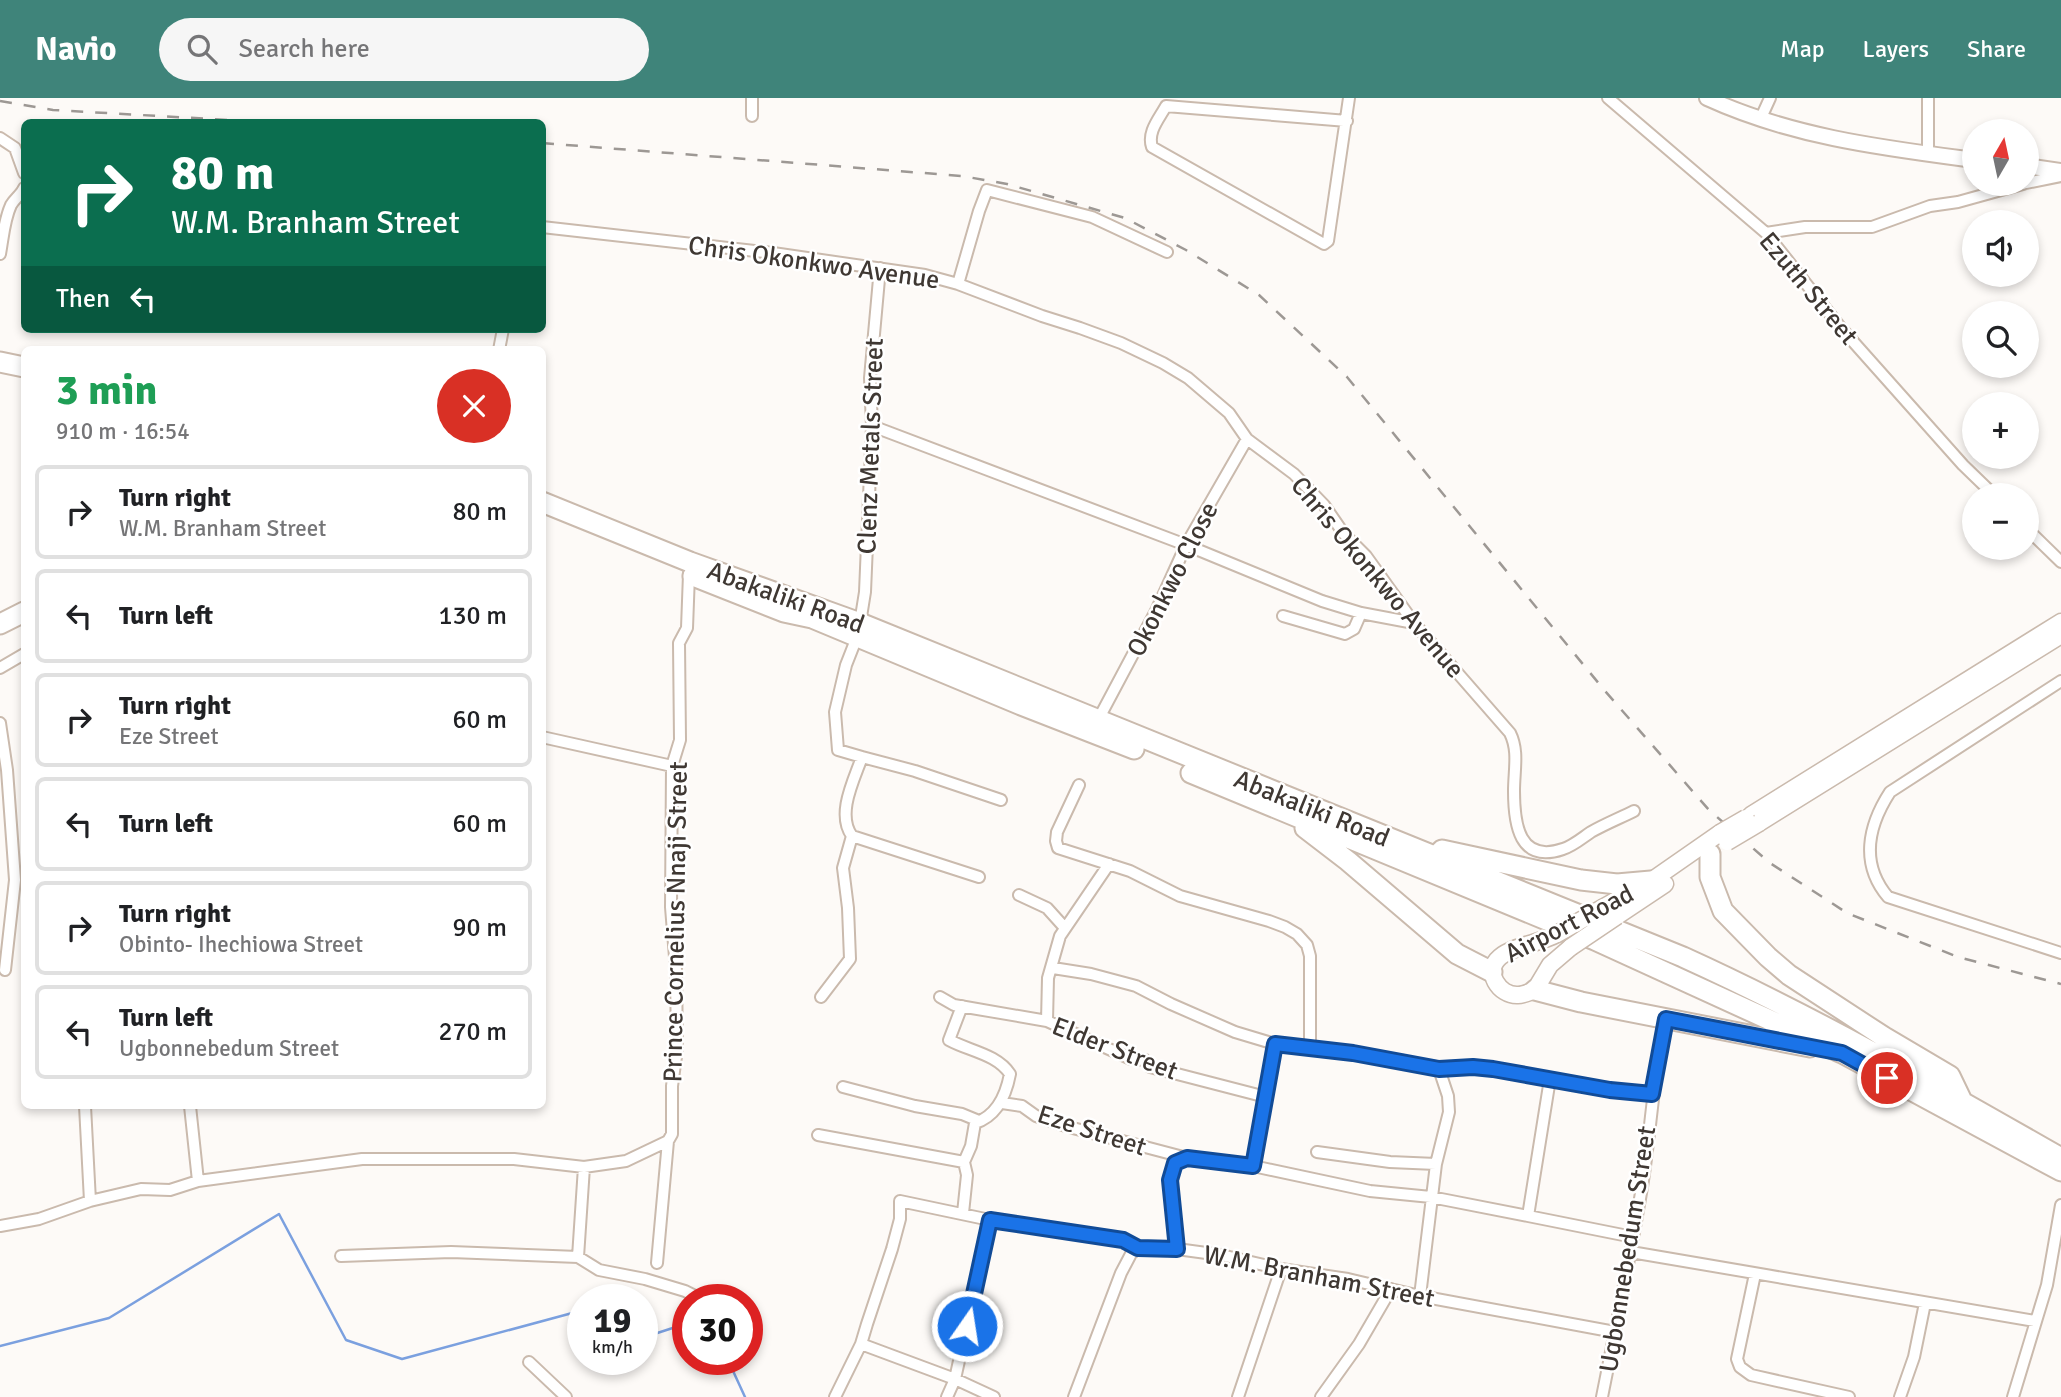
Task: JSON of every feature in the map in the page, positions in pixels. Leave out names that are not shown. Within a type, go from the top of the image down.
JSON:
[{"type":"highway","points":[[0,362],[21,366]]},
{"type":"highway","name":"Abakaliki Road","points":[[546,504],[859,630],[1098,720],[1683,957],[1777,1001],[2061,1171]]},
{"type":"highway","name":"Abakaliki Road","points":[[546,518],[784,612],[859,630],[1288,814],[1595,940],[1842,1053],[2061,1158]]},
{"type":"highway","points":[[0,610],[21,604]]},
{"type":"highway","points":[[0,624],[21,614]]},
{"type":"highway","points":[[1288,814],[1348,860],[1457,954],[1492,972]]},
{"type":"highway","points":[[1387,838],[1569,878],[1617,884],[1651,881]]},
{"type":"highway","points":[[1710,854],[1710,877],[1723,911],[1789,975],[1950,1076],[1958,1108]]},
{"type":"highway","points":[[1535,990],[1842,1053]]},
{"type":"main road","points":[[1713,99],[1760,120],[1832,139],[1962,158]]},
{"type":"main road","points":[[2039,169],[2061,173]]},
{"type":"main road","name":"Airport Road","points":[[1755,819],[2061,622]]},
{"type":"main road","name":"Airport Road","points":[[1724,837],[1710,854],[1611,911],[1536,944],[1505,953],[1496,960],[1492,972],[1495,983],[1505,992],[1519,995],[1535,990],[1550,964],[1611,911],[1651,881],[1724,837],[1755,819],[2061,635]]},
{"type":"street","points":[[752,98],[752,116]]},
{"type":"street","points":[[1347,121],[1166,106],[1155,125],[1150,142],[1152,147],[1324,244],[1328,241],[1347,121],[1349,98]]},
{"type":"street","name":"Ezuth Street","points":[[1608,98],[1766,233],[1841,327],[1982,483]]},
{"type":"street","points":[[1760,120],[1770,98]]},
{"type":"street","points":[[1928,98],[1928,154]]},
{"type":"street","points":[[0,138],[15,148],[21,165]]},
{"type":"street","points":[[2039,179],[2061,173]]},
{"type":"street","points":[[958,284],[987,190],[1092,217],[1167,252]]},
{"type":"street","points":[[0,254],[9,210],[14,200],[21,196]]},
{"type":"street","points":[[1766,233],[1805,227],[1872,227],[1930,206],[1979,196]]},
{"type":"street","name":"Chris Okonkwo Avenue","points":[[546,227],[761,251],[925,275],[958,284],[1121,343],[1163,363],[1188,378],[1229,413],[1247,439],[1294,474],[1324,505],[1345,534],[1366,556],[1414,623],[1510,733],[1515,744],[1514,792],[1517,825],[1521,839],[1531,850],[1548,853],[1566,849],[1591,832],[1634,811]]},
{"type":"street","name":"Clenz Metals Street","points":[[862,757],[838,750],[835,712],[846,665],[859,630],[865,592],[872,426],[870,378],[880,268]]},
{"type":"street","points":[[872,426],[1186,545],[1322,601],[1360,613],[1414,623]]},
{"type":"street","name":"Okonkwo Close","points":[[1098,720],[1157,609],[1186,545],[1247,439]]},
{"type":"street","points":[[2039,541],[2061,562]]},
{"type":"street","name":"Prince Cornelius Nnaji Street","points":[[657,1263],[668,1141],[673,1134],[672,1086],[677,1037],[671,907],[672,766],[680,740],[679,643],[687,628],[689,574]]},
{"type":"street","points":[[1283,616],[1345,634],[1354,629],[1360,613]]},
{"type":"street","points":[[0,668],[21,656]]},
{"type":"street","points":[[2061,681],[1890,792],[1878,811],[1871,834],[1870,862],[1878,885],[1888,897],[2061,953]]},
{"type":"street","points":[[0,723],[7,770],[15,880],[5,970]]},
{"type":"street","points":[[546,738],[672,766]]},
{"type":"street","points":[[979,877],[852,836],[846,826],[849,797],[862,757],[915,771],[1002,800]]},
{"type":"street","points":[[1079,785],[1056,841],[1058,848],[1109,864],[1180,896],[1285,927],[1297,934],[1307,945],[1310,956],[1310,1047]]},
{"type":"street","points":[[821,998],[850,960],[843,868],[852,836]]},
{"type":"street","points":[[1047,1021],[1048,978],[1060,936],[1109,864]]},
{"type":"street","points":[[1018,895],[1047,908],[1065,928]]},
{"type":"street","points":[[1053,968],[1091,974],[1136,986],[1235,1032],[1275,1044],[1367,1055],[1439,1069],[1473,1067],[1610,1090],[1652,1094]]},
{"type":"street","name":"Elder Street","points":[[940,997],[954,1005],[1047,1021],[1131,1059],[1145,1060],[1150,1067],[1266,1097]]},
{"type":"street","points":[[962,1006],[949,1040],[963,1048],[986,1055],[1010,1074],[1002,1103],[988,1116],[975,1123],[971,1146],[964,1162],[967,1175],[963,1213]]},
{"type":"street","name":"Ugbonnebedum Street","points":[[1602,1397],[1631,1252],[1652,1094],[1666,1019]]},
{"type":"street","points":[[1253,1166],[1275,1044]]},
{"type":"street","points":[[1420,1296],[1436,1164],[1449,1112],[1448,1096],[1439,1069]]},
{"type":"street","points":[[1528,1216],[1550,1079]]},
{"type":"street","points":[[843,1087],[915,1106],[962,1114],[979,1121]]},
{"type":"street","name":"Eze Street","points":[[1002,1103],[1022,1106],[1035,1116],[1069,1127],[1187,1158],[1253,1166],[1370,1191],[1431,1196],[1633,1237]]},
{"type":"street","points":[[85,1109],[90,1201]]},
{"type":"street","points":[[190,1109],[198,1181]]},
{"type":"street","points":[[818,1135],[964,1162]]},
{"type":"street","points":[[0,1226],[39,1219],[90,1201],[141,1189],[170,1190],[198,1181],[362,1159],[514,1159],[584,1167],[626,1161],[668,1141]]},
{"type":"street","points":[[1317,1152],[1390,1162],[1436,1164]]},
{"type":"street","points":[[1177,1249],[1170,1180],[1175,1163],[1187,1158]]},
{"type":"street","points":[[578,1257],[584,1167]]},
{"type":"street","name":"W.M. Branham Street","points":[[861,1343],[892,1248],[900,1219],[901,1200],[990,1220],[1123,1240],[1138,1248],[1177,1249],[1221,1255],[1281,1269],[1615,1332]]},
{"type":"street","points":[[2013,1397],[2047,1285],[2061,1205]]},
{"type":"street","points":[[947,1397],[955,1379],[990,1220]]},
{"type":"street","points":[[1074,1397],[1121,1273],[1131,1254],[1138,1248]]},
{"type":"street","points":[[341,1256],[450,1252],[578,1257],[599,1270],[672,1288]]},
{"type":"street","points":[[1631,1252],[2035,1321]]},
{"type":"street","points":[[1238,1397],[1281,1269]]},
{"type":"street","points":[[1755,1274],[1737,1359],[1740,1367],[1751,1375],[1849,1397]]},
{"type":"street","points":[[1321,1397],[1359,1344],[1391,1289]]},
{"type":"street","points":[[1900,1397],[1914,1357],[1925,1303]]},
{"type":"street","points":[[835,1397],[861,1343],[955,1379],[993,1397]]},
{"type":"street","points":[[529,1362],[566,1397]]},
{"type":"waterway","points":[[0,1346],[109,1318],[279,1214],[346,1340],[402,1359],[567,1314]]},
{"type":"waterway","points":[[658,1333],[672,1328]]},
{"type":"waterway","points":[[735,1375],[745,1397]]},
{"type":"railway","points":[[0,101],[53,110],[211,119]]},
{"type":"railway","points":[[546,143],[962,176],[1007,184],[1125,218],[1186,250],[1259,295],[1347,377],[1605,691],[1709,810],[1770,863],[1847,913],[1958,957],[2061,984]]},
{"type":"route","points":[[967,1326],[990,1220],[1123,1240],[1138,1248],[1177,1249],[1170,1180],[1175,1163],[1187,1158],[1253,1166],[1275,1044],[1367,1055],[1439,1069],[1493,1069],[1610,1090],[1652,1094],[1666,1019],[1842,1053],[1887,1078]]}]
